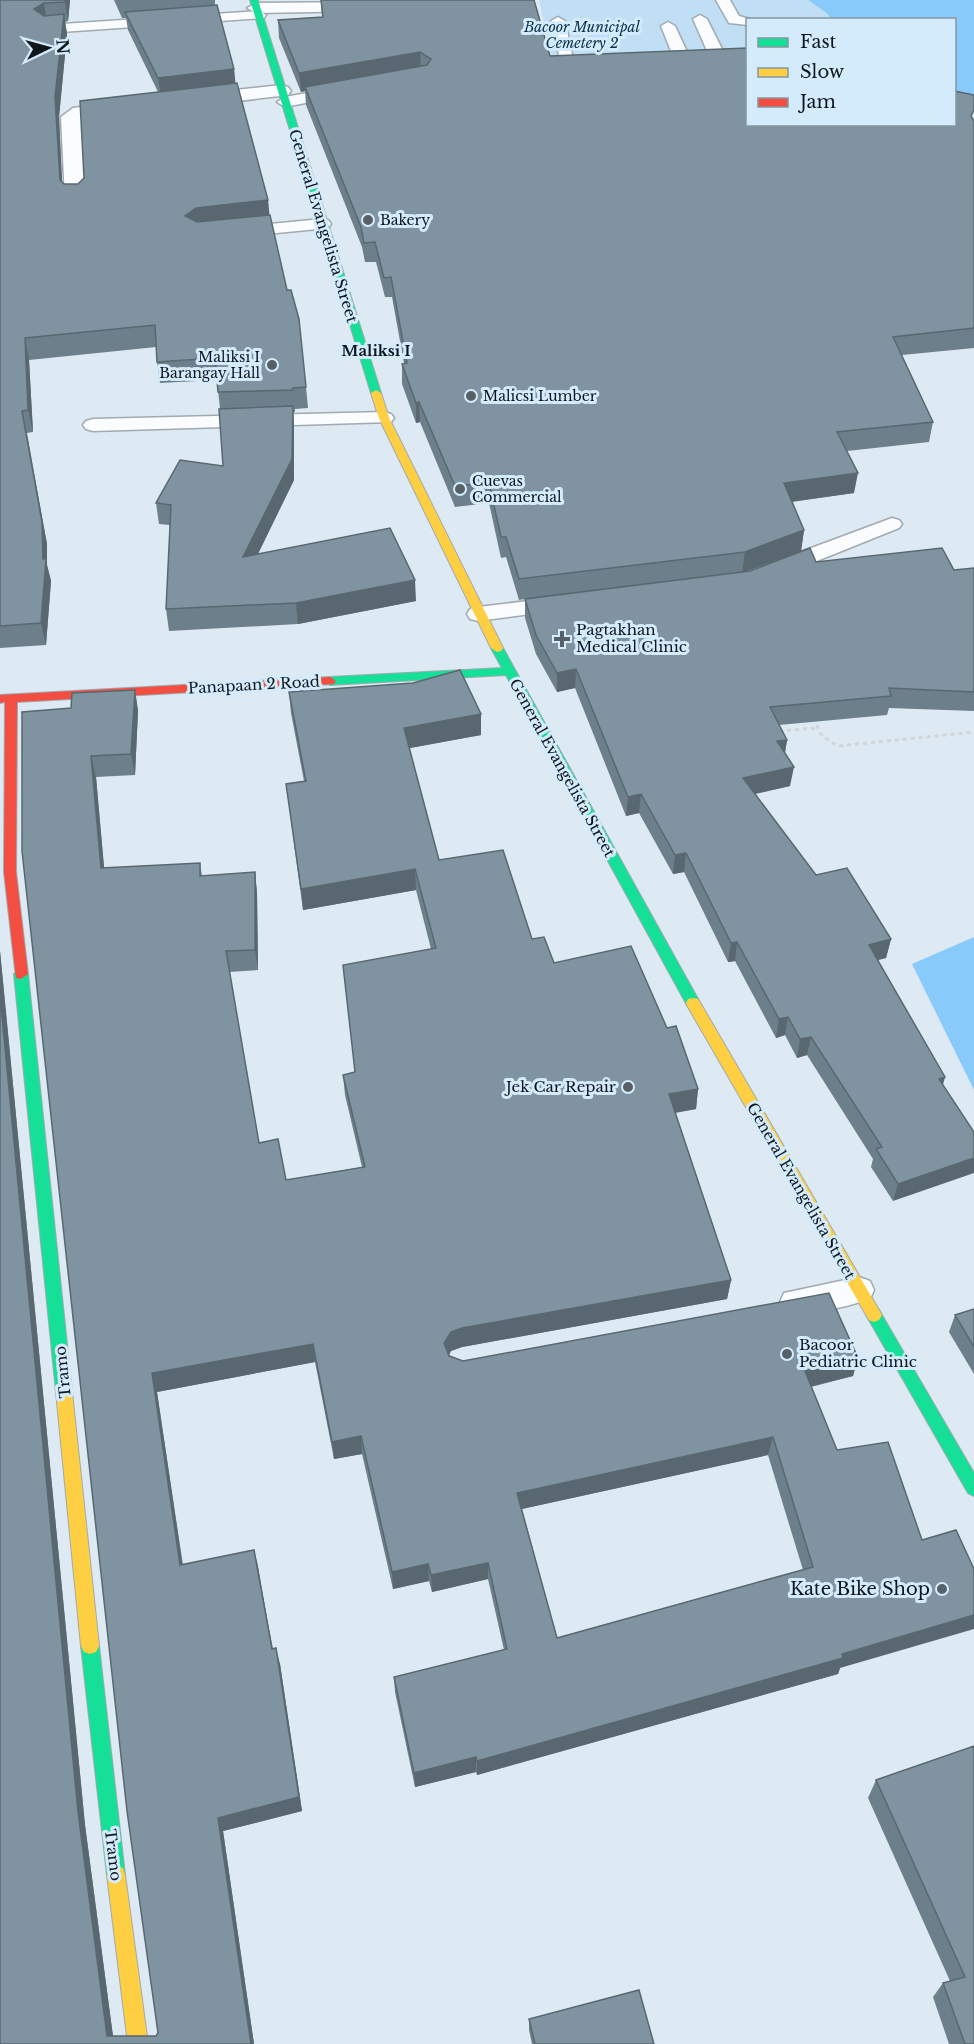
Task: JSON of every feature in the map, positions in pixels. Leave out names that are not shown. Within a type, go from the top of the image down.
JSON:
[{"type":"main road","name":"General Evangelista Street","points":[[256,8],[384,418],[478,614],[666,956],[974,1488]]},
{"type":"main road","name":"Panapaan 2 Road","points":[[5,699],[508,670]]},
{"type":"main road","name":"Tramo","points":[[5,699],[10,872],[109,1825],[138,2044]]},
{"type":"street","points":[[256,8],[388,7]]},
{"type":"street","points":[[179,101],[283,97]]},
{"type":"street","points":[[75,200],[71,117],[88,111],[145,105]]},
{"type":"lane","points":[[723,0],[734,20],[746,21]]},
{"type":"lane","points":[[47,29],[256,8]]},
{"type":"lane","points":[[693,55],[700,19]]},
{"type":"lane","points":[[558,21],[569,64],[611,62]]},
{"type":"lane","points":[[668,26],[693,55]]},
{"type":"lane","points":[[693,55],[737,52]]},
{"type":"lane","points":[[283,97],[352,90]]},
{"type":"lane","points":[[223,234],[322,224]]},
{"type":"lane","points":[[93,425],[384,418]]},
{"type":"lane","points":[[758,576],[892,524]]},
{"type":"lane","points":[[478,614],[578,602]]},
{"type":"lane","points":[[766,1307],[859,1290]]},
{"type":"path","points":[[813,717],[817,728],[829,743],[849,746],[974,732]]},
{"type":"path","points":[[770,732],[817,728]]},
{"type":"green space","name":"Bacoor Municipal Cemetery 2","points":[[539,0],[808,0],[828,14],[830,18],[746,18],[746,62],[555,71]]},
{"type":"water","points":[[808,0],[974,0],[974,104],[956,104],[956,18],[830,18],[828,14]]},
{"type":"water","points":[[974,937],[974,1090],[912,964]]},
{"type":"building","points":[[0,0],[65,0],[65,2],[44,3],[34,9],[44,16],[64,14],[55,97],[60,180],[64,184],[78,184],[84,178],[80,101],[237,83],[268,200],[196,208],[185,216],[197,222],[270,215],[287,290],[291,290],[299,319],[306,387],[293,388],[293,390],[218,392],[215,358],[157,362],[155,325],[25,338],[28,410],[22,411],[42,522],[43,559],[46,559],[41,623],[0,626]]},
{"type":"building","points":[[321,0],[534,0],[550,56],[746,48],[746,126],[956,126],[956,91],[974,95],[974,110],[971,116],[974,121],[974,328],[893,337],[933,422],[837,432],[858,473],[784,483],[804,530],[745,552],[519,579],[506,537],[501,537],[489,483],[455,486],[419,402],[416,403],[402,364],[407,363],[391,277],[384,278],[375,242],[364,243],[361,227],[305,87],[427,65],[431,59],[420,52],[299,73],[278,20],[323,17]]},
{"type":"building","points":[[217,5],[234,69],[158,78],[125,12]]},
{"type":"building","points":[[293,406],[292,459],[243,557],[390,528],[415,580],[296,603],[166,609],[171,505],[156,503],[180,460],[223,466],[219,409]]},
{"type":"building","points":[[810,548],[816,562],[942,548],[954,570],[974,568],[974,692],[889,688],[891,696],[770,707],[787,740],[777,741],[794,767],[743,778],[816,875],[847,868],[891,939],[869,945],[945,1077],[939,1079],[974,1132],[974,1158],[898,1184],[876,1149],[882,1147],[811,1037],[800,1039],[788,1017],[779,1019],[737,942],[731,943],[686,853],[675,855],[641,794],[628,797],[576,669],[557,673],[536,635],[525,599],[750,571]]},
{"type":"building","points":[[460,670],[481,714],[404,728],[439,860],[503,850],[532,939],[544,937],[554,963],[631,946],[667,1028],[676,1026],[698,1089],[669,1094],[731,1280],[462,1328],[451,1332],[444,1343],[449,1356],[463,1361],[829,1293],[858,1358],[805,1371],[837,1450],[888,1442],[922,1540],[956,1530],[974,1569],[974,1615],[842,1654],[843,1658],[477,1761],[476,1757],[414,1773],[394,1677],[507,1649],[488,1563],[431,1575],[428,1564],[392,1572],[361,1436],[332,1442],[313,1344],[152,1373],[180,1565],[254,1550],[272,1649],[276,1648],[299,1797],[218,1818],[251,2044],[0,2044],[0,995],[78,1812],[107,2036],[156,2036],[158,2033],[127,1811],[22,851],[22,712],[71,708],[72,693],[135,690],[131,754],[91,756],[101,868],[200,863],[200,876],[255,872],[255,950],[226,951],[259,1143],[278,1139],[286,1180],[365,1167],[343,1075],[355,1072],[343,965],[436,948],[415,869],[301,889],[286,784],[306,781],[289,692],[413,683]],"holes":[[[773,1437],[813,1567],[557,1638],[517,1493]]]},
{"type":"building","points":[[974,1309],[974,1347],[955,1315]]},
{"type":"building","points":[[974,1746],[974,2044],[965,2044],[943,1983],[965,1977],[876,1780]]},
{"type":"building","points":[[639,1990],[654,2044],[535,2044],[529,2019]]},
{"type":"traffic: fast","points":[[254,0],[376,393]]},
{"type":"traffic: fast","points":[[497,648],[693,1003]]},
{"type":"traffic: fast","points":[[330,681],[508,671]]},
{"type":"traffic: fast","points":[[21,974],[64,1392]]},
{"type":"traffic: fast","points":[[874,1315],[974,1488]]},
{"type":"traffic: fast","points":[[90,1646],[116,1875]]},
{"type":"traffic: slow","points":[[376,393],[384,418],[497,648]]},
{"type":"traffic: slow","points":[[693,1003],[874,1315]]},
{"type":"traffic: slow","points":[[64,1392],[90,1646]]},
{"type":"traffic: slow","points":[[116,1875],[138,2044]]},
{"type":"traffic: jam","points":[[0,699],[330,681]]},
{"type":"traffic: jam","points":[[11,699],[10,872],[21,974]]},
{"type":"place","name":"Bakery","points":[[368,220]]},
{"type":"place","name":"Maliksi I Barangay Hall","points":[[272,365]]},
{"type":"place","name":"Malicsi Lumber","points":[[471,396]]},
{"type":"place","name":"Cuevas Commercial","points":[[460,489]]},
{"type":"place","name":"Pagtakhan Medical Clinic","points":[[562,639]]},
{"type":"place","name":"Jek Car Repair","points":[[628,1087]]},
{"type":"place","name":"Bacoor Pediatric Clinic","points":[[787,1354]]},
{"type":"place","name":"Kate Bike Shop","points":[[942,1589]]},
{"type":"district","name":"Maliksi I","points":[[376,351]]}]
